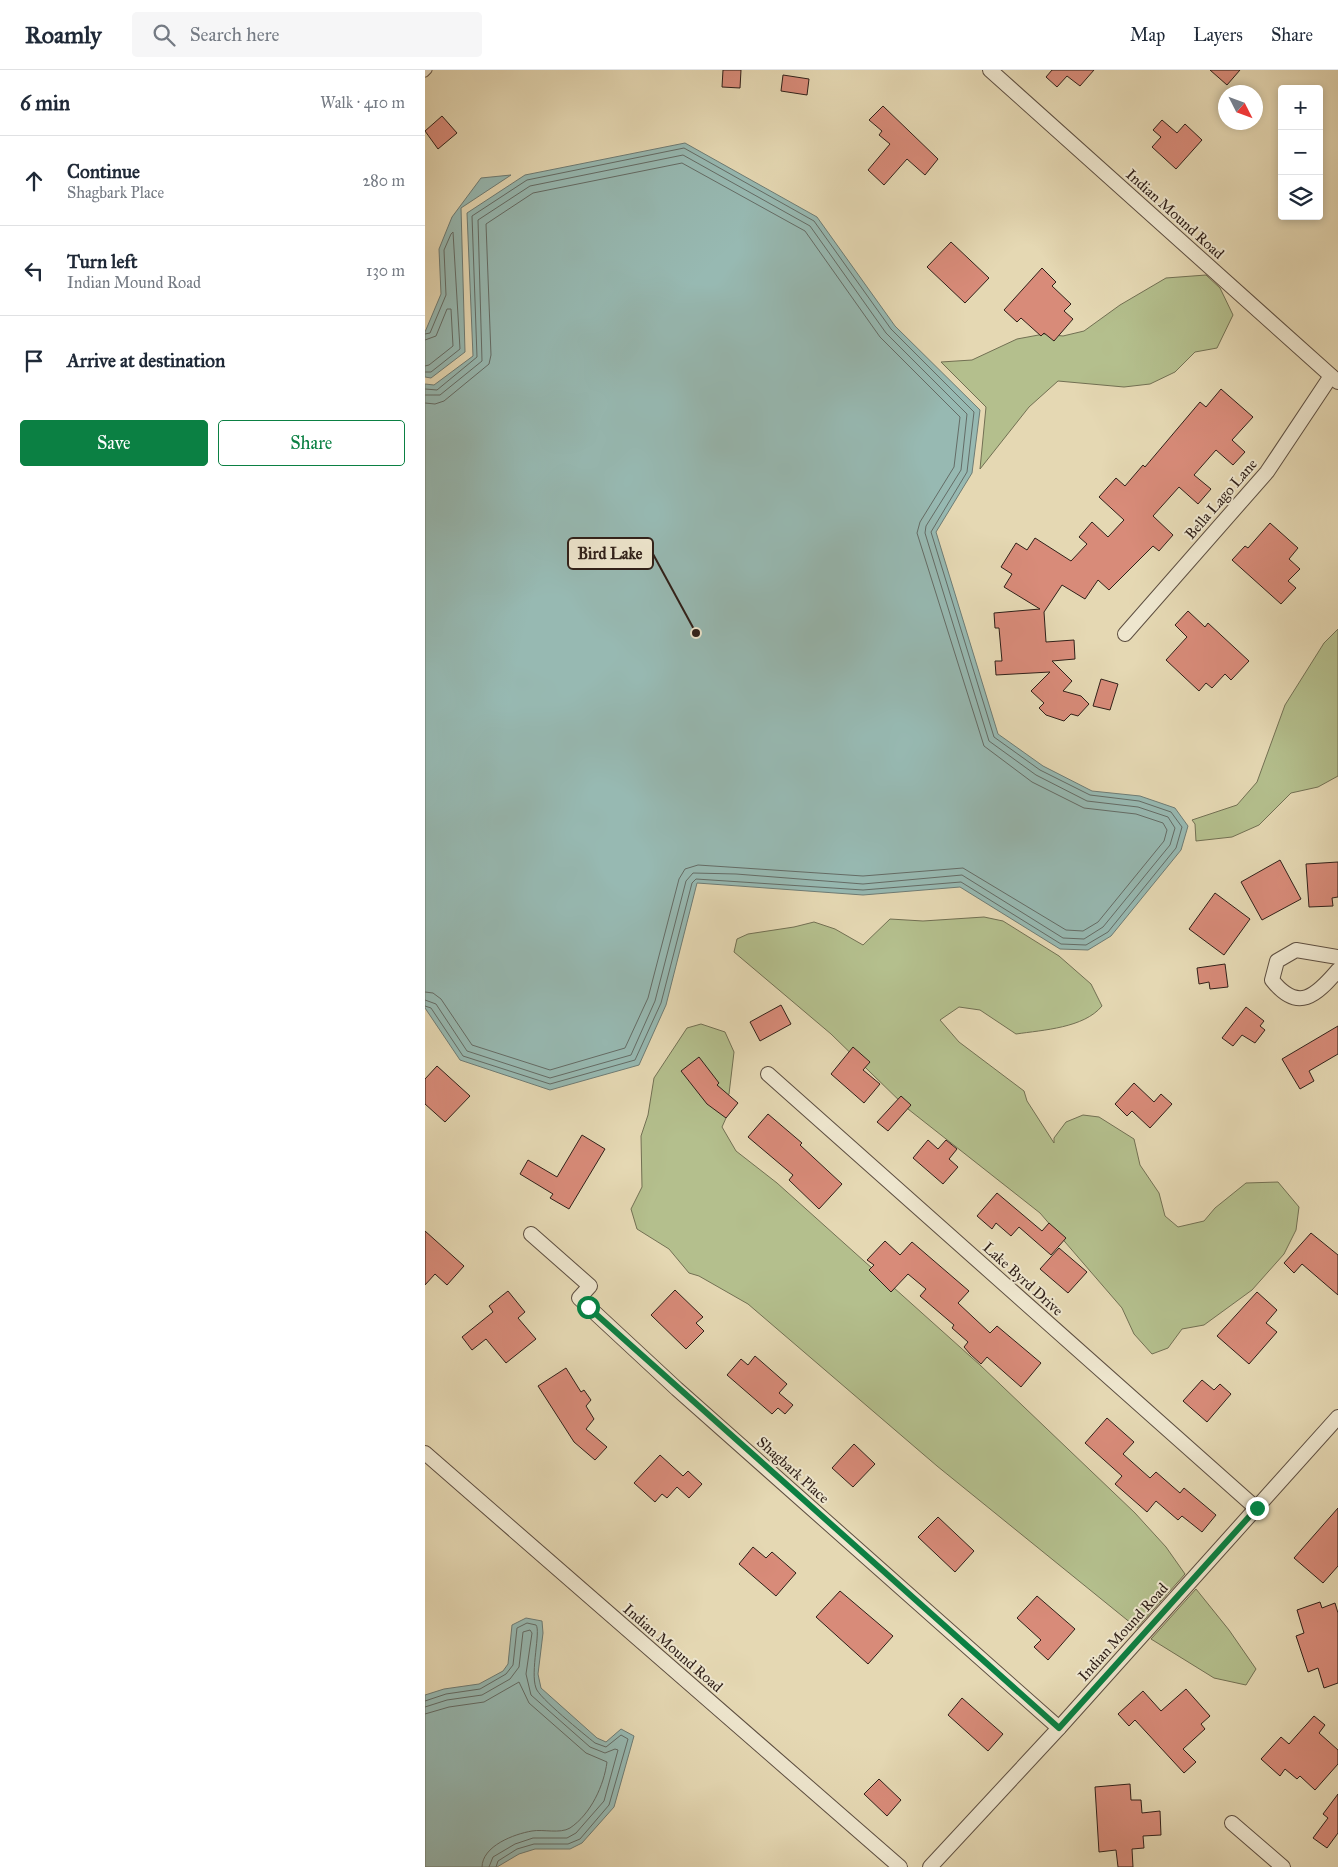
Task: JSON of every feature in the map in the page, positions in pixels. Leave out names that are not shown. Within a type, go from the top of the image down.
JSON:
[{"type":"street","name":"Indian Mound Road","points":[[990,70],[1335,379]]},
{"type":"street","name":"Bella Lago Lane","points":[[1125,634],[1267,472],[1335,379]]},
{"type":"street","points":[[1338,956],[1296,950],[1277,961],[1272,980],[1283,994],[1298,999],[1310,995],[1324,986],[1338,970]]},
{"type":"street","name":"Lake Byrd Drive","points":[[768,1074],[1257,1508]]},
{"type":"street","name":"Shagbark Place","points":[[531,1234],[590,1286],[579,1298],[588,1307],[1059,1728]]},
{"type":"street","name":"Indian Mound Road","points":[[930,1867],[1059,1728],[1338,1417]]},
{"type":"street","name":"Indian Mound Road","points":[[425,1453],[900,1867]]},
{"type":"street","points":[[1232,1822],[1283,1867]]},
{"type":"green space","points":[[1206,275],[1220,288],[1233,315],[1217,348],[1195,352],[1175,372],[1150,384],[1124,387],[1058,381],[1029,407],[980,469],[986,407],[941,362],[972,360],[1017,339],[1044,334],[1063,336],[1084,331],[1120,305],[1166,278]]},
{"type":"green space","points":[[1338,629],[1338,776],[1318,787],[1291,793],[1259,825],[1232,837],[1196,841],[1195,824],[1192,820],[1237,805],[1257,782],[1285,705],[1324,643]]},
{"type":"green space","points":[[984,917],[1003,921],[1059,956],[1091,984],[1102,1006],[1085,1019],[1062,1027],[1016,1034],[980,1010],[959,1007],[940,1020],[959,1042],[1024,1091],[1027,1101],[1054,1143],[1054,1138],[1066,1122],[1083,1115],[1099,1117],[1134,1139],[1140,1165],[1159,1193],[1165,1216],[1178,1227],[1204,1221],[1215,1208],[1246,1183],[1278,1182],[1299,1207],[1296,1230],[1284,1254],[1252,1290],[1204,1325],[1182,1329],[1168,1348],[1152,1354],[1134,1334],[1122,1308],[1040,1213],[908,1109],[831,1034],[734,952],[737,939],[748,934],[814,922],[835,929],[863,945],[890,919],[923,921]]},
{"type":"green space","points":[[701,1024],[725,1032],[734,1052],[729,1094],[721,1106],[726,1118],[722,1127],[736,1151],[777,1183],[980,1365],[1135,1513],[1166,1547],[1185,1574],[1137,1628],[937,1466],[748,1304],[699,1276],[689,1273],[669,1249],[637,1229],[631,1209],[642,1187],[641,1136],[648,1115],[654,1078],[687,1028]]},
{"type":"green space","points":[[1196,1589],[1229,1630],[1256,1669],[1246,1685],[1214,1678],[1151,1639]]},
{"type":"water","points":[[685,143],[817,217],[895,326],[980,410],[972,473],[936,532],[998,734],[1043,766],[1092,791],[1140,796],[1175,808],[1188,826],[1181,850],[1111,936],[1088,950],[1060,949],[960,887],[863,895],[697,883],[666,1005],[639,1065],[550,1090],[460,1060],[425,1008],[425,384],[434,385],[473,356],[467,213],[525,175]]},
{"type":"water","points":[[511,175],[461,208],[465,352],[431,378],[425,377],[425,332],[441,294],[439,249],[452,217],[481,178]]},
{"type":"water","points":[[526,1618],[542,1621],[543,1633],[538,1674],[541,1688],[597,1738],[606,1742],[621,1729],[634,1736],[614,1807],[582,1843],[570,1849],[535,1849],[519,1854],[497,1867],[425,1867],[425,1695],[444,1689],[479,1684],[503,1671],[508,1664],[512,1625]]},
{"type":"building","points":[[723,70],[741,70],[740,88],[722,87]]},
{"type":"building","points":[[1052,70],[1094,70],[1080,86],[1067,76],[1057,87],[1046,77]]},
{"type":"building","points":[[1210,70],[1240,70],[1227,85]]},
{"type":"building","points":[[783,75],[809,79],[807,95],[781,91]]},
{"type":"building","points":[[883,106],[938,159],[925,175],[907,159],[884,185],[868,170],[890,144],[879,135],[882,131],[869,120]]},
{"type":"building","points":[[442,116],[457,133],[438,149],[425,131]]},
{"type":"building","points":[[1162,120],[1177,133],[1185,124],[1202,140],[1176,169],[1152,147],[1161,137],[1153,130]]},
{"type":"building","points":[[951,242],[989,278],[965,303],[927,267]]},
{"type":"building","points":[[1042,268],[1056,282],[1052,286],[1071,304],[1064,311],[1073,319],[1054,341],[1044,333],[1041,336],[1021,318],[1017,322],[1004,310]]},
{"type":"building","points":[[1221,389],[1253,417],[1232,440],[1245,452],[1233,465],[1216,450],[1194,475],[1211,489],[1198,504],[1179,487],[1153,516],[1173,535],[1159,551],[1153,546],[1109,590],[1098,580],[1085,599],[1062,585],[1044,612],[1046,642],[1074,640],[1075,659],[1052,661],[1072,681],[1063,691],[1081,696],[1089,704],[1078,716],[1071,714],[1064,721],[1046,715],[1039,708],[1044,703],[1031,691],[1050,672],[996,675],[995,661],[1002,661],[999,628],[995,628],[994,613],[1040,609],[1004,587],[1012,574],[1001,567],[1016,543],[1027,550],[1035,538],[1071,561],[1087,544],[1079,537],[1092,522],[1108,537],[1124,520],[1099,497],[1116,478],[1125,486],[1143,465],[1145,467],[1200,402],[1206,407]]},
{"type":"building","points":[[1270,523],[1298,548],[1289,559],[1300,569],[1288,581],[1296,588],[1281,604],[1232,560],[1245,546],[1248,548]]},
{"type":"building","points":[[1188,611],[1205,627],[1208,623],[1249,661],[1231,680],[1225,674],[1212,688],[1206,683],[1199,691],[1166,660],[1187,637],[1175,625]]},
{"type":"building","points":[[1101,679],[1118,684],[1110,710],[1093,706]]},
{"type":"building","points":[[1280,860],[1301,899],[1262,920],[1241,882]]},
{"type":"building","points":[[1338,862],[1338,897],[1332,898],[1333,906],[1309,907],[1306,864]]},
{"type":"building","points":[[1215,893],[1250,919],[1224,955],[1189,929]]},
{"type":"building","points":[[1225,964],[1228,987],[1210,989],[1209,982],[1199,984],[1197,968]]},
{"type":"building","points":[[781,1005],[791,1024],[760,1041],[750,1022]]},
{"type":"building","points":[[1246,1007],[1264,1021],[1260,1026],[1265,1030],[1255,1043],[1242,1035],[1233,1046],[1222,1038]]},
{"type":"building","points":[[1338,1026],[1338,1054],[1309,1071],[1314,1081],[1300,1089],[1282,1059]]},
{"type":"building","points":[[853,1047],[870,1062],[863,1070],[880,1084],[864,1103],[831,1074]]},
{"type":"building","points":[[699,1057],[719,1083],[717,1085],[738,1103],[726,1118],[707,1104],[681,1071]]},
{"type":"building","points":[[437,1066],[470,1096],[445,1122],[425,1104],[425,1079]]},
{"type":"building","points":[[1134,1083],[1154,1102],[1161,1094],[1172,1104],[1150,1128],[1132,1111],[1127,1116],[1115,1104]]},
{"type":"building","points":[[901,1096],[911,1105],[888,1131],[877,1122]]},
{"type":"building","points":[[768,1114],[802,1143],[800,1145],[842,1184],[819,1209],[789,1180],[793,1175],[748,1137]]},
{"type":"building","points":[[582,1135],[605,1149],[569,1209],[550,1198],[553,1194],[520,1174],[528,1160],[557,1177]]},
{"type":"building","points":[[928,1140],[938,1149],[946,1140],[957,1149],[949,1159],[958,1167],[943,1184],[913,1158]]},
{"type":"building","points":[[997,1193],[1042,1231],[1049,1223],[1066,1238],[1051,1255],[1019,1227],[1011,1236],[996,1223],[992,1229],[977,1216]]},
{"type":"building","points":[[425,1231],[464,1266],[447,1285],[435,1274],[425,1285]]},
{"type":"building","points":[[1311,1233],[1338,1255],[1338,1295],[1302,1264],[1294,1273],[1284,1263]]},
{"type":"building","points":[[885,1241],[900,1255],[912,1242],[969,1291],[958,1303],[990,1333],[997,1326],[1041,1363],[1021,1387],[987,1357],[981,1364],[970,1354],[964,1347],[968,1342],[952,1328],[954,1325],[920,1296],[926,1289],[908,1274],[891,1292],[869,1270],[874,1265],[867,1260]]},
{"type":"building","points":[[1059,1248],[1087,1272],[1068,1293],[1040,1269]]},
{"type":"building","points":[[675,1290],[703,1317],[696,1323],[704,1331],[686,1349],[651,1315]]},
{"type":"building","points":[[508,1291],[525,1312],[518,1318],[536,1339],[506,1363],[486,1339],[472,1350],[462,1337],[493,1312],[489,1306]]},
{"type":"building","points":[[1257,1292],[1277,1310],[1266,1323],[1277,1332],[1249,1364],[1217,1336]]},
{"type":"building","points":[[755,1356],[787,1384],[779,1393],[793,1405],[785,1414],[778,1408],[772,1414],[727,1375],[741,1359],[748,1365]]},
{"type":"building","points":[[566,1368],[581,1392],[584,1390],[591,1400],[586,1406],[594,1419],[586,1429],[607,1447],[595,1460],[574,1442],[538,1386]]},
{"type":"building","points":[[1202,1380],[1214,1390],[1220,1384],[1231,1394],[1207,1422],[1183,1401]]},
{"type":"building","points":[[1107,1418],[1134,1442],[1123,1454],[1150,1478],[1156,1472],[1180,1493],[1184,1488],[1216,1515],[1202,1532],[1182,1516],[1178,1520],[1156,1501],[1147,1512],[1115,1484],[1122,1476],[1085,1443]]},
{"type":"building","points":[[854,1444],[875,1464],[853,1487],[832,1468]]},
{"type":"building","points":[[660,1455],[683,1476],[688,1471],[702,1484],[689,1498],[677,1487],[667,1498],[662,1494],[655,1502],[634,1483]]},
{"type":"building","points":[[1338,1508],[1338,1566],[1323,1583],[1294,1558]]},
{"type":"building","points":[[938,1517],[974,1551],[955,1572],[918,1537]]},
{"type":"building","points":[[753,1547],[766,1558],[772,1552],[796,1573],[776,1596],[739,1564]]},
{"type":"building","points":[[840,1591],[893,1636],[868,1664],[816,1617]]},
{"type":"building","points":[[1037,1596],[1075,1629],[1048,1660],[1034,1647],[1041,1640],[1017,1618]]},
{"type":"building","points":[[1320,1602],[1322,1608],[1335,1603],[1338,1613],[1338,1683],[1324,1688],[1318,1668],[1308,1672],[1296,1636],[1304,1633],[1297,1610]]},
{"type":"building","points":[[1186,1689],[1210,1716],[1201,1724],[1205,1729],[1183,1749],[1196,1762],[1184,1773],[1135,1720],[1129,1726],[1118,1714],[1143,1691],[1161,1711]]},
{"type":"building","points":[[962,1698],[1003,1734],[988,1751],[948,1715]]},
{"type":"building","points":[[1314,1716],[1325,1725],[1319,1733],[1338,1750],[1338,1764],[1315,1790],[1300,1776],[1297,1779],[1285,1769],[1280,1776],[1261,1759],[1281,1737],[1289,1744]]},
{"type":"building","points":[[879,1779],[901,1800],[887,1816],[864,1794]]},
{"type":"building","points":[[1130,1784],[1131,1800],[1141,1800],[1142,1813],[1160,1811],[1161,1835],[1143,1836],[1144,1848],[1132,1849],[1133,1867],[1118,1867],[1116,1850],[1099,1852],[1095,1787]]},
{"type":"building","points":[[1338,1794],[1338,1833],[1327,1848],[1313,1838],[1328,1818],[1323,1814]]},
{"type":"place","name":"Bird Lake","points":[[696,633]]},
{"type":"route","points":[[588,1307],[677,1389],[1059,1728],[1257,1508]]}]
